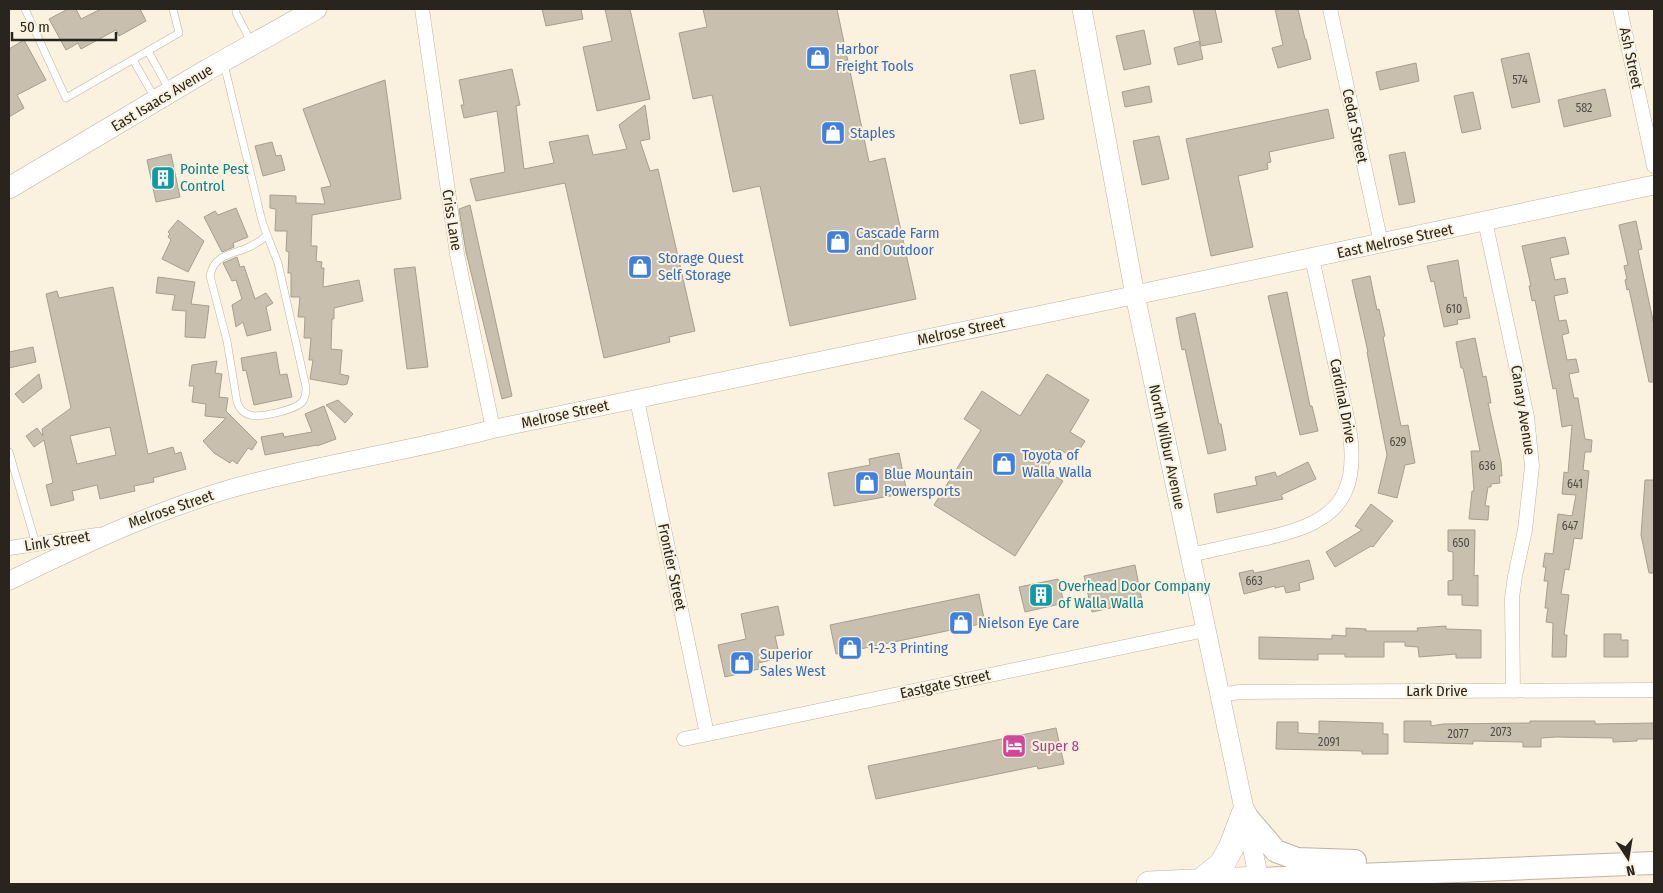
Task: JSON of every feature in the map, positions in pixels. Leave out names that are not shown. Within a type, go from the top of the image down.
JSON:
[{"type":"highway","points":[[1201,881],[1222,864],[1231,848],[1244,814],[1276,851],[1297,860],[1541,867]]},
{"type":"highway","points":[[1149,884],[1201,881],[1259,882],[1541,867],[1654,864]]},
{"type":"main road","name":"East Isaacs Avenue","points":[[9,188],[223,61],[316,9]]},
{"type":"main road","name":"North Wilbur Avenue","points":[[1082,9],[1135,295],[1259,882]]},
{"type":"main road","name":"East Melrose Street","points":[[1135,295],[1654,185]]},
{"type":"street","name":"Criss Lane","points":[[422,9],[457,254],[493,429]]},
{"type":"street","name":"Cedar Street","points":[[1330,9],[1381,243]]},
{"type":"street","name":"Ash Street","points":[[1620,9],[1654,166]]},
{"type":"street","name":"Canary Avenue","points":[[1485,221],[1527,417],[1532,466],[1525,530],[1512,598],[1513,691]]},
{"type":"street","name":"Cardinal Drive","points":[[1190,555],[1287,534],[1307,527],[1322,519],[1335,507],[1350,479],[1353,449],[1312,258]]},
{"type":"street","name":"Melrose Street","points":[[9,580],[106,533],[168,509],[235,488],[282,476],[493,429],[1135,295]]},
{"type":"street","name":"Frontier Street","points":[[637,400],[707,734]]},
{"type":"street","name":"Link Street","points":[[9,548],[106,533]]},
{"type":"street","name":"Eastgate Street","points":[[684,739],[1206,630]]},
{"type":"street","name":"Lark Drive","points":[[1219,695],[1240,692],[1654,690]]},
{"type":"lane","points":[[25,9],[66,98],[178,33],[173,9]]},
{"type":"lane","points":[[236,9],[236,13],[252,45]]},
{"type":"lane","points":[[148,50],[164,96]]},
{"type":"lane","points":[[133,60],[164,96]]},
{"type":"lane","points":[[223,61],[262,221],[278,263],[306,387],[306,395],[302,402],[293,408],[259,416],[250,416],[239,408],[237,402],[227,341],[210,276],[212,266],[219,259],[248,248],[267,236]]},
{"type":"lane","points":[[9,452],[36,544]]},
{"type":"building","points":[[68,9],[76,9],[81,19],[101,9],[140,9],[146,21],[119,36],[116,30],[81,49],[78,43],[66,50],[49,19]]},
{"type":"building","points":[[542,9],[581,9],[583,19],[546,26]]},
{"type":"building","points":[[605,9],[630,9],[650,99],[597,111],[583,47],[612,41]]},
{"type":"building","points":[[703,9],[837,9],[869,162],[885,158],[916,299],[790,326],[760,186],[733,192],[712,95],[693,99],[679,33],[707,27]]},
{"type":"building","points":[[1193,9],[1215,9],[1222,42],[1201,46]]},
{"type":"building","points":[[1275,9],[1298,9],[1311,59],[1278,68],[1272,48],[1283,45]]},
{"type":"building","points":[[1144,30],[1151,64],[1124,70],[1116,36]]},
{"type":"building","points":[[24,40],[46,80],[17,95],[24,108],[9,117],[9,49]]},
{"type":"building","points":[[1199,41],[1203,59],[1178,65],[1174,48]]},
{"type":"building","points":[[1529,53],[1540,102],[1512,108],[1501,59]]},
{"type":"building","points":[[1416,63],[1419,81],[1380,90],[1376,72]]},
{"type":"building","points":[[512,69],[520,105],[516,106],[524,169],[554,163],[549,142],[588,135],[593,155],[627,149],[619,125],[645,105],[650,139],[640,141],[650,171],[658,169],[695,331],[669,337],[670,342],[604,358],[565,183],[476,201],[470,179],[505,172],[497,111],[464,118],[461,105],[464,105],[459,80]]},
{"type":"building","points":[[1035,70],[1044,119],[1020,124],[1010,75]]},
{"type":"building","points":[[385,80],[401,199],[312,215],[311,246],[317,246],[316,261],[322,262],[321,268],[324,268],[323,287],[359,280],[363,301],[334,308],[331,349],[342,350],[340,374],[349,376],[347,384],[343,385],[310,379],[313,360],[309,360],[311,338],[304,338],[305,317],[298,317],[300,297],[291,297],[291,273],[288,273],[289,252],[286,251],[287,231],[275,231],[276,209],[270,208],[270,195],[296,196],[296,203],[325,204],[321,188],[331,186],[303,109]]},
{"type":"building","points":[[1149,86],[1152,102],[1125,107],[1122,92]]},
{"type":"building","points":[[1605,89],[1611,116],[1564,127],[1558,100]]},
{"type":"building","points":[[1473,92],[1481,129],[1462,133],[1454,96]]},
{"type":"building","points":[[1328,109],[1334,138],[1269,152],[1271,162],[1267,163],[1268,169],[1238,176],[1253,247],[1211,256],[1186,139]]},
{"type":"building","points":[[1159,136],[1169,179],[1142,185],[1133,141]]},
{"type":"building","points":[[272,142],[276,156],[281,155],[285,170],[263,176],[255,146]]},
{"type":"building","points":[[1405,152],[1415,202],[1399,205],[1389,155]]},
{"type":"building","name":"Pointe Pest Control","points":[[171,154],[180,197],[156,202],[147,160]]},
{"type":"building","points":[[470,205],[512,396],[502,399],[466,252],[459,209]]},
{"type":"building","points":[[236,208],[248,237],[233,243],[234,247],[222,252],[204,217],[215,211],[218,215]]},
{"type":"building","points":[[178,220],[204,241],[188,272],[162,259],[171,240],[168,237],[170,234],[168,232]]},
{"type":"building","points":[[1636,221],[1642,249],[1638,250],[1654,325],[1654,382],[1649,382],[1629,289],[1627,290],[1625,280],[1627,279],[1624,266],[1628,265],[1619,225]]},
{"type":"building","points":[[1565,237],[1569,254],[1550,258],[1555,280],[1565,278],[1568,293],[1554,296],[1559,321],[1566,320],[1569,333],[1562,335],[1567,360],[1576,359],[1579,372],[1569,374],[1574,398],[1578,398],[1585,439],[1592,440],[1591,452],[1585,452],[1583,470],[1589,471],[1582,539],[1574,538],[1569,570],[1565,569],[1561,594],[1569,595],[1564,635],[1567,635],[1566,657],[1552,657],[1553,623],[1546,622],[1548,608],[1545,608],[1548,581],[1544,581],[1546,567],[1543,567],[1545,553],[1553,554],[1558,514],[1572,516],[1576,495],[1562,494],[1564,472],[1568,473],[1572,425],[1562,427],[1556,388],[1553,389],[1535,300],[1532,301],[1529,286],[1531,286],[1522,246]]},
{"type":"building","points":[[237,257],[240,267],[244,266],[255,299],[266,293],[273,303],[266,307],[271,330],[247,336],[243,322],[236,327],[232,305],[242,299],[236,280],[232,281],[223,263]]},
{"type":"building","points":[[1458,260],[1464,298],[1466,297],[1470,318],[1457,320],[1458,324],[1444,327],[1434,281],[1431,282],[1427,266]]},
{"type":"building","points":[[415,267],[428,367],[407,369],[394,269]]},
{"type":"building","points":[[1370,276],[1385,336],[1383,337],[1401,426],[1408,425],[1415,463],[1405,465],[1397,498],[1378,493],[1387,455],[1368,352],[1352,280]]},
{"type":"building","points":[[158,277],[195,282],[191,304],[209,306],[205,338],[185,337],[186,311],[172,310],[175,295],[156,293]]},
{"type":"building","points":[[113,287],[148,454],[173,447],[175,454],[181,452],[186,469],[153,478],[154,482],[134,486],[135,491],[100,499],[97,485],[72,491],[74,500],[51,506],[46,485],[53,483],[44,440],[34,447],[26,436],[37,428],[43,436],[42,429],[71,408],[46,294],[57,291],[59,298]],"holes":[[[110,427],[116,455],[77,464],[70,436]]]},
{"type":"building","points":[[1287,292],[1310,406],[1312,406],[1318,431],[1300,435],[1268,296]]},
{"type":"building","points":[[1195,313],[1226,450],[1208,454],[1185,349],[1182,350],[1176,318]]},
{"type":"building","points":[[1475,338],[1483,377],[1486,376],[1491,403],[1488,403],[1501,462],[1502,476],[1499,476],[1500,483],[1491,484],[1491,487],[1488,487],[1485,506],[1489,506],[1488,520],[1469,519],[1472,491],[1474,491],[1471,451],[1480,451],[1456,342]]},
{"type":"building","points":[[33,347],[36,362],[9,368],[9,352]]},
{"type":"building","points":[[276,352],[280,375],[287,374],[292,397],[254,405],[246,370],[243,371],[241,358]]},
{"type":"building","points":[[217,361],[215,373],[222,374],[219,397],[228,398],[226,411],[257,442],[252,450],[248,448],[237,464],[232,460],[230,463],[214,453],[203,441],[226,418],[205,416],[206,404],[192,402],[194,386],[189,386],[192,365]]},
{"type":"building","points":[[39,374],[42,388],[23,403],[15,394]]},
{"type":"building","name":"Toyota of Walla Walla","points":[[1047,374],[1089,400],[1070,432],[1085,441],[1074,458],[1059,449],[1045,470],[1063,481],[1015,556],[934,505],[981,430],[964,419],[982,391],[1020,416]]},
{"type":"building","points":[[338,400],[353,414],[345,423],[326,405]]},
{"type":"building","points":[[324,406],[336,439],[317,446],[265,455],[261,437],[283,433],[284,437],[312,432],[305,414]]},
{"type":"building","name":"Blue Mountain Powersports","points":[[899,453],[907,493],[834,506],[828,473],[870,465],[869,459]]},
{"type":"building","points":[[1308,462],[1316,479],[1281,495],[1283,499],[1217,513],[1214,494],[1257,485],[1255,477],[1275,472],[1277,477]]},
{"type":"building","points":[[1645,480],[1654,480],[1654,573],[1649,573],[1641,535]]},
{"type":"building","points":[[1371,504],[1393,521],[1373,547],[1371,546],[1335,567],[1326,552],[1362,530],[1355,526]]},
{"type":"building","points":[[1448,530],[1475,530],[1474,576],[1478,575],[1478,606],[1462,605],[1462,595],[1448,595],[1448,581],[1453,580],[1453,552],[1448,551]]},
{"type":"building","points":[[1309,560],[1314,579],[1299,583],[1300,590],[1286,593],[1284,586],[1275,588],[1275,586],[1244,594],[1239,573],[1253,570],[1254,573],[1265,571]]},
{"type":"building","points":[[1135,565],[1142,601],[1092,612],[1084,576]]},
{"type":"building","name":"Overhead Door Company of Walla Walla","points":[[1058,579],[1064,603],[1025,612],[1019,587]]},
{"type":"building","points":[[979,594],[985,623],[836,654],[830,625]]},
{"type":"building","points":[[778,606],[784,635],[775,636],[780,658],[758,663],[759,669],[725,677],[718,645],[746,639],[741,614]]},
{"type":"building","points":[[1446,626],[1446,629],[1481,630],[1481,658],[1456,658],[1456,654],[1419,657],[1418,647],[1405,646],[1405,642],[1384,642],[1384,657],[1345,657],[1345,654],[1318,654],[1318,660],[1259,659],[1259,637],[1332,639],[1332,635],[1346,636],[1346,628],[1366,629],[1366,631],[1418,631],[1417,628]]},
{"type":"building","points":[[1604,634],[1621,634],[1621,640],[1628,640],[1628,657],[1604,657]]},
{"type":"building","points":[[1319,721],[1383,723],[1383,734],[1388,734],[1388,754],[1362,754],[1362,751],[1276,749],[1277,722],[1298,722],[1298,733],[1319,734]]},
{"type":"building","points":[[1404,721],[1431,721],[1431,726],[1443,724],[1530,723],[1530,721],[1595,721],[1595,724],[1654,723],[1654,739],[1613,742],[1613,738],[1541,738],[1541,747],[1523,747],[1523,742],[1473,741],[1473,744],[1404,742]]},
{"type":"building","name":"Super 8","points":[[1056,728],[1064,764],[1038,769],[1037,766],[876,799],[868,766]]},
{"type":"place","name":"Harbor Freight Tools","points":[[818,58]]},
{"type":"place","name":"Staples","points":[[833,133]]},
{"type":"place","name":"Pointe Pest Control","points":[[163,178]]},
{"type":"place","name":"Cascade Farm and Outdoor","points":[[838,242]]},
{"type":"place","name":"Storage Quest Self Storage","points":[[640,267]]},
{"type":"place","name":"Toyota of Walla Walla","points":[[1004,464]]},
{"type":"place","name":"Blue Mountain Powersports","points":[[867,483]]},
{"type":"place","name":"Overhead Door Company of Walla Walla","points":[[1041,595]]},
{"type":"place","name":"Nielson Eye Care","points":[[961,623]]},
{"type":"place","name":"1-2-3 Printing","points":[[850,648]]},
{"type":"place","name":"Superior Sales West","points":[[742,663]]},
{"type":"place","name":"Super 8","points":[[1014,746]]}]
